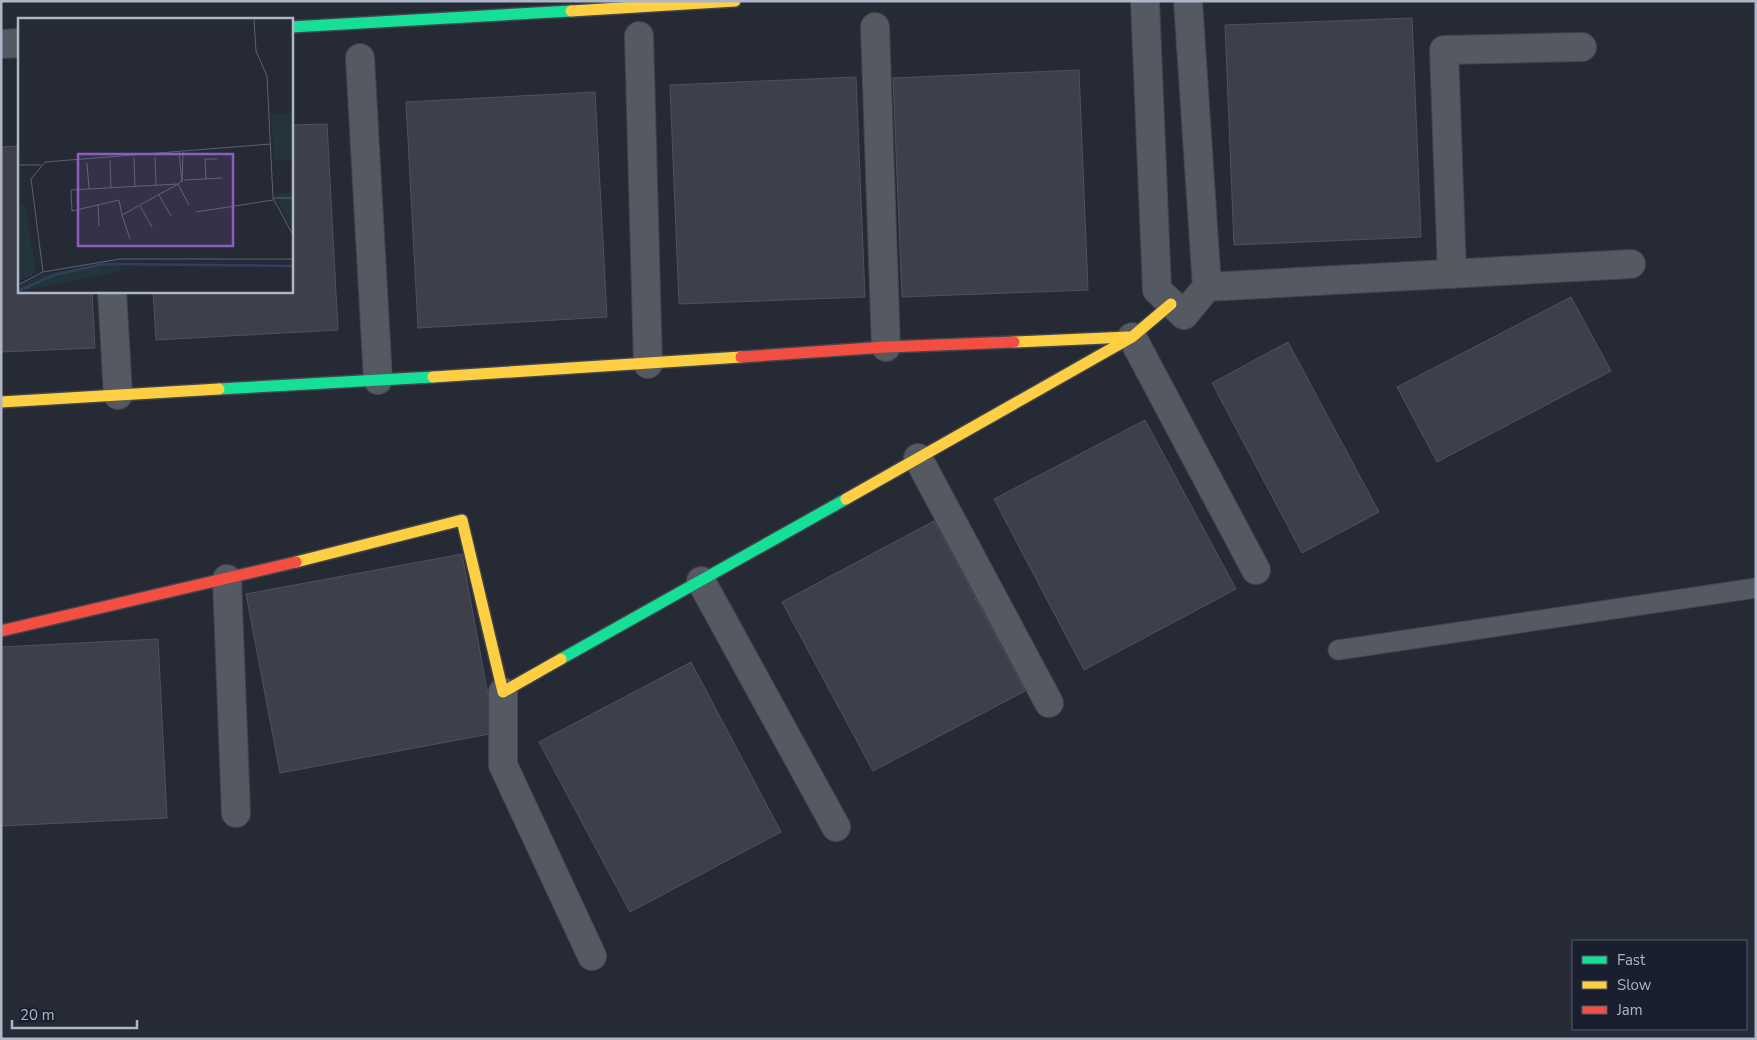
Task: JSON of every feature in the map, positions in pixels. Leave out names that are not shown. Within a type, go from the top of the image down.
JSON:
[{"type":"street","points":[[292,27],[735,1]]},
{"type":"street","points":[[1145,1],[1157,290],[1184,315],[1207,287],[1188,1]]},
{"type":"street","points":[[875,27],[886,347]]},
{"type":"street","points":[[638,36],[648,364]]},
{"type":"street","points":[[1,44],[18,43]]},
{"type":"street","points":[[1452,274],[1444,50],[1582,47]]},
{"type":"street","points":[[360,58],[378,380]]},
{"type":"street","points":[[1207,287],[1631,264]]},
{"type":"street","points":[[112,292],[118,395]]},
{"type":"street","points":[[503,692],[1132,337],[1171,304]]},
{"type":"street","points":[[1,402],[648,364],[886,347],[1132,337]]},
{"type":"street","points":[[1132,337],[1256,570]]},
{"type":"street","points":[[918,458],[1049,704]]},
{"type":"street","points":[[1,631],[227,579],[462,520],[503,692],[503,765],[592,956]]},
{"type":"street","points":[[227,579],[236,813]]},
{"type":"street","points":[[702,581],[836,827]]},
{"type":"lane","points":[[1338,650],[1756,588]]},
{"type":"building","points":[[1412,18],[1421,237],[1234,245],[1225,25]]},
{"type":"building","points":[[1079,70],[1088,290],[902,297],[893,78]]},
{"type":"building","points":[[856,77],[865,297],[679,304],[670,85]]},
{"type":"building","points":[[595,92],[607,317],[418,328],[406,102]]},
{"type":"building","points":[[327,124],[338,330],[156,340],[153,292],[292,292],[292,125]]},
{"type":"building","points":[[18,146],[18,292],[92,292],[95,348],[1,352],[1,147]]},
{"type":"building","points":[[1571,297],[1611,371],[1437,462],[1397,387]]},
{"type":"building","points":[[1288,342],[1379,512],[1302,553],[1212,383]]},
{"type":"building","points":[[1145,420],[1236,589],[1084,670],[994,499]]},
{"type":"building","points":[[934,521],[1025,691],[873,771],[782,602]]},
{"type":"building","points":[[462,554],[495,733],[280,773],[246,594]]},
{"type":"building","points":[[158,639],[167,818],[1,826],[1,647]]},
{"type":"building","points":[[691,662],[781,832],[630,912],[539,742]]},
{"type":"traffic: fast","points":[[292,27],[571,11]]},
{"type":"traffic: fast","points":[[219,389],[433,377]]},
{"type":"traffic: fast","points":[[561,659],[846,499]]},
{"type":"traffic: slow","points":[[571,11],[735,1]]},
{"type":"traffic: slow","points":[[846,499],[1132,337],[1171,304]]},
{"type":"traffic: slow","points":[[1014,342],[1128,337]]},
{"type":"traffic: slow","points":[[433,377],[741,357]]},
{"type":"traffic: slow","points":[[1,402],[219,389]]},
{"type":"traffic: slow","points":[[296,562],[462,520],[503,692],[561,659]]},
{"type":"traffic: jam","points":[[741,357],[886,347],[1014,342]]},
{"type":"traffic: jam","points":[[1,631],[296,562]]}]
